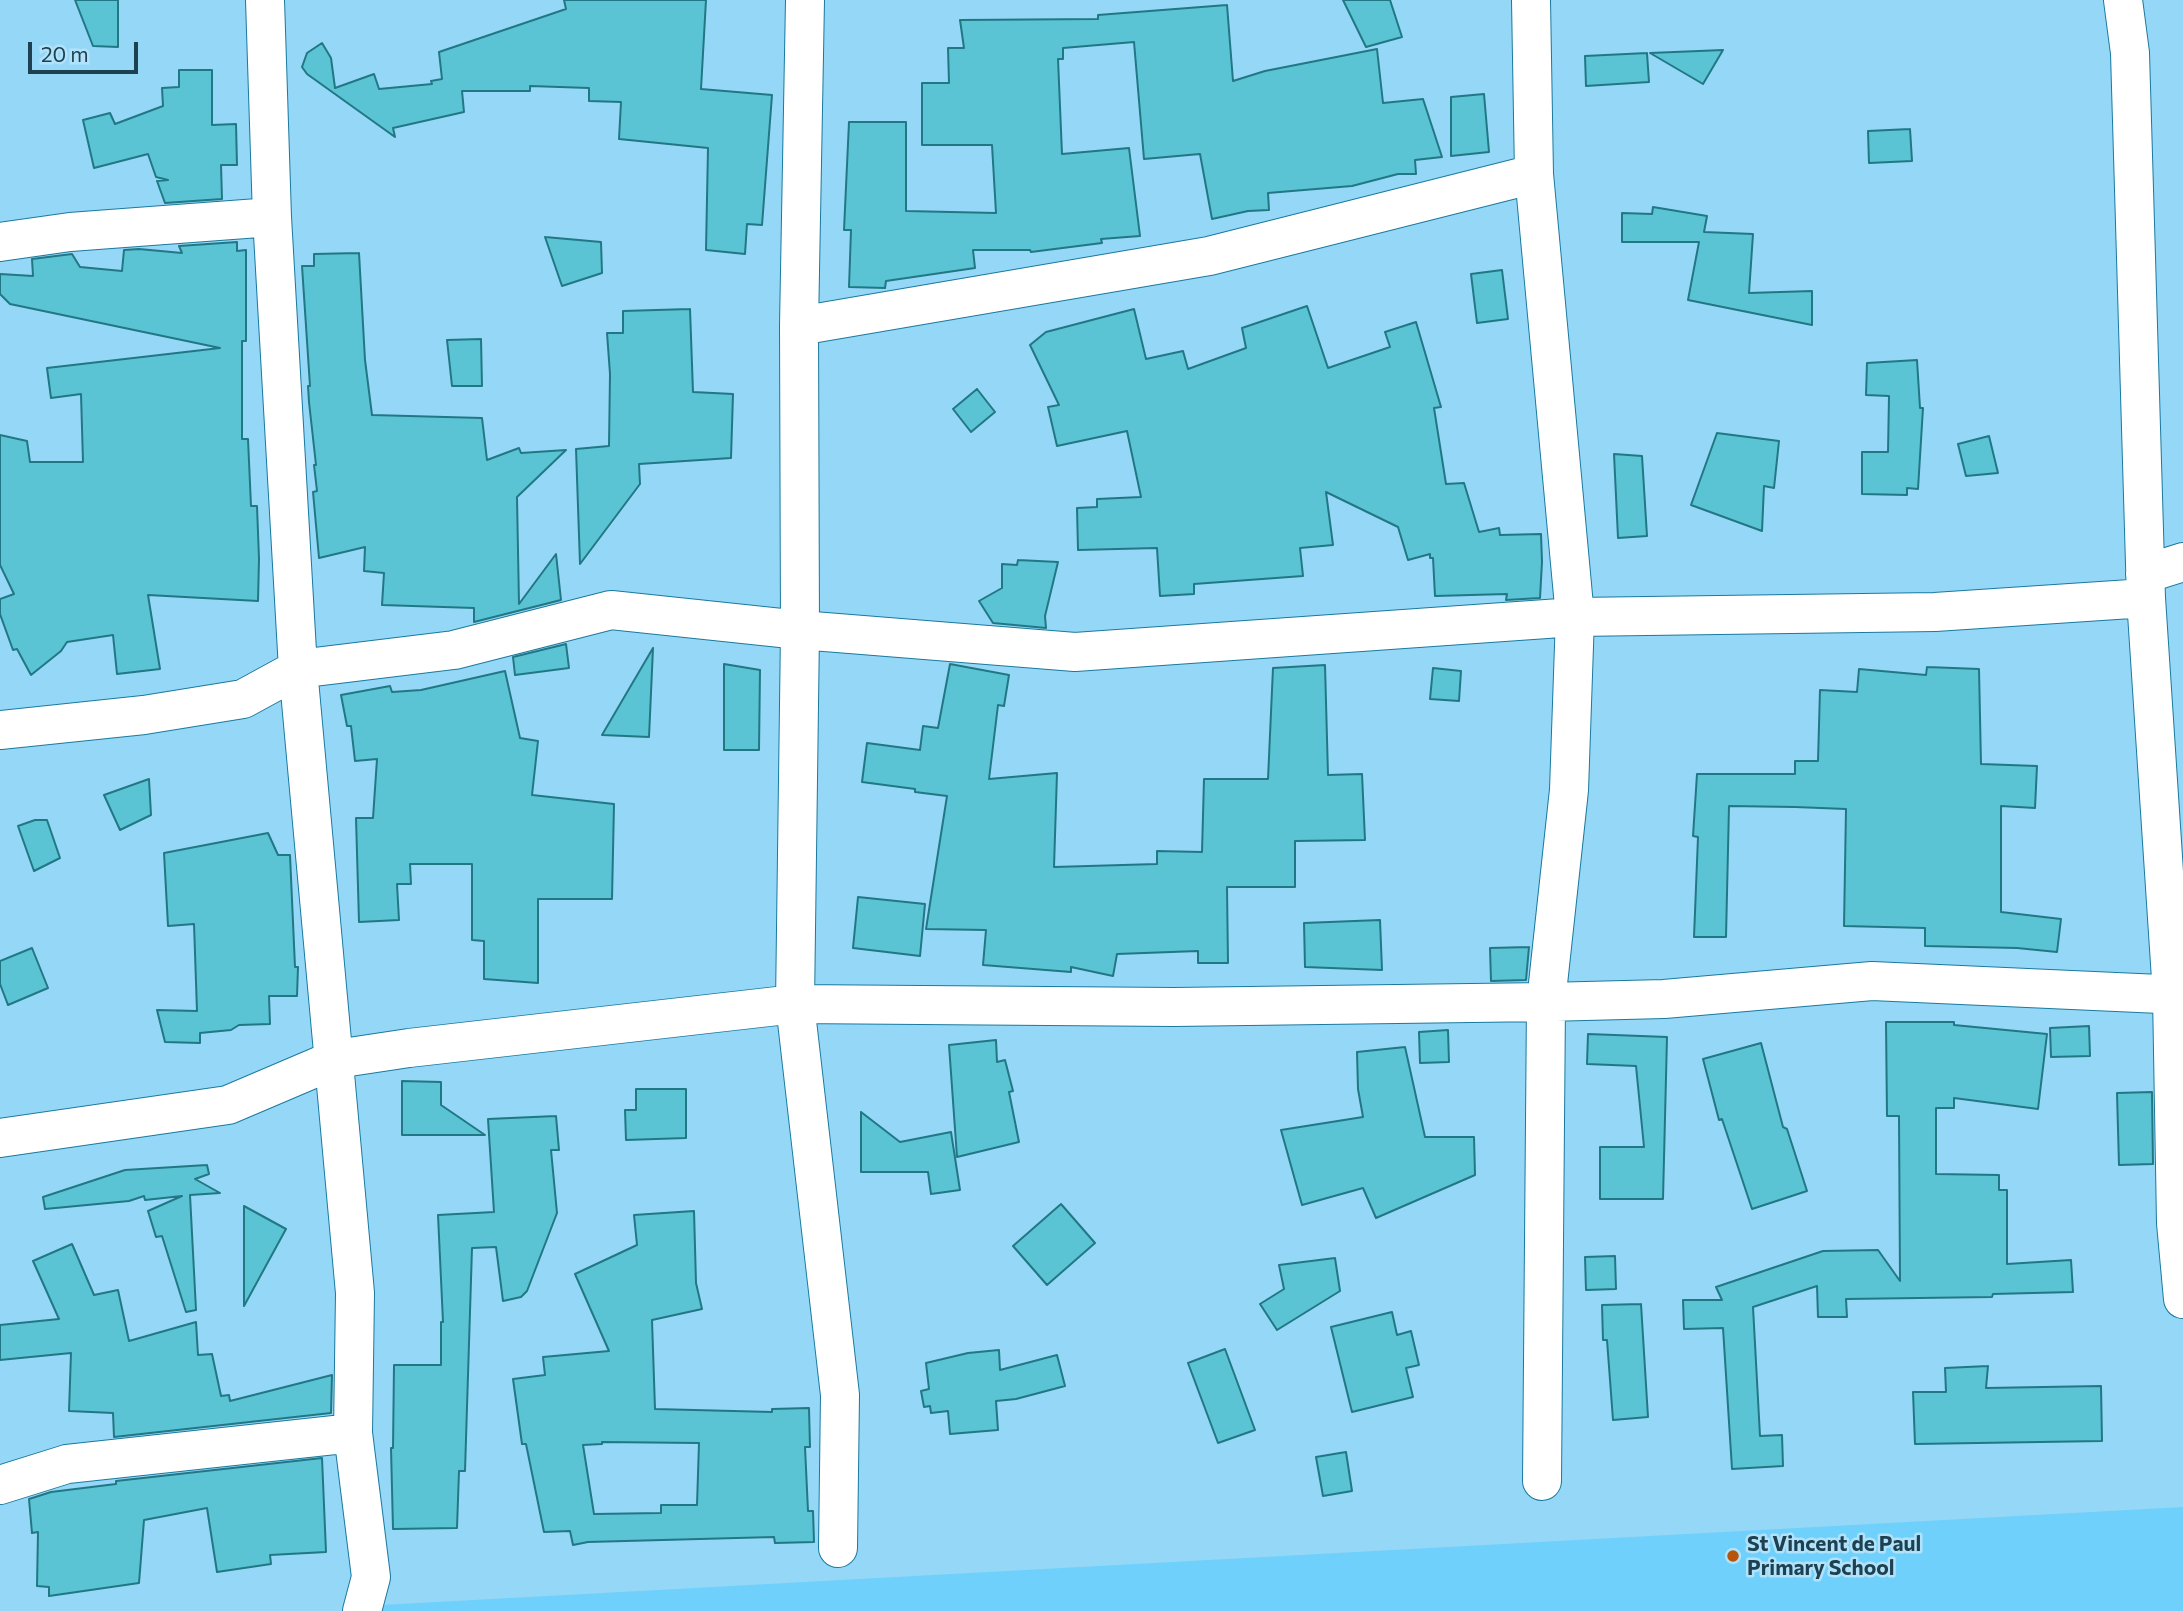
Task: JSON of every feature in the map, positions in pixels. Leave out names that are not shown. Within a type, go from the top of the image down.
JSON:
[{"type":"street","points":[[265,0],[272,217],[298,669],[336,1059],[355,1293],[353,1433],[371,1577],[362,1611]]},
{"type":"street","points":[[805,0],[799,326],[800,630],[795,1004],[839,1395],[838,1548]]},
{"type":"street","points":[[1531,0],[1534,174],[1575,617],[1569,790],[1546,1002],[1542,1481]]},
{"type":"street","points":[[2123,0],[2130,53],[2145,586],[2177,994],[2176,1223],[2183,1299]]},
{"type":"street","points":[[799,326],[1209,256],[1534,174]]},
{"type":"street","points":[[0,242],[70,232],[272,217]]},
{"type":"street","points":[[0,730],[144,715],[243,699],[298,669],[454,650],[611,610],[800,630],[1075,652],[1575,617],[1935,612],[2145,586],[2183,562]]},
{"type":"street","points":[[0,1138],[228,1105],[336,1059],[409,1048],[795,1004],[1174,1007],[1546,1002],[1664,999],[1872,981],[2177,994]]},
{"type":"street","points":[[0,1485],[67,1464],[353,1433]]},
{"type":"shaded area","name":"St Vincent de Paul Primary School","points":[[2183,1507],[2183,1611],[383,1611],[382,1605]]},
{"type":"building","points":[[75,0],[118,0],[118,47],[93,46]]},
{"type":"building","points":[[564,0],[706,0],[701,89],[772,95],[762,225],[747,224],[745,254],[706,250],[708,148],[619,139],[621,102],[589,101],[589,88],[530,86],[530,91],[462,91],[464,112],[393,128],[395,137],[307,74],[302,67],[307,53],[322,43],[331,58],[335,88],[374,74],[379,89],[432,84],[431,81],[442,79],[439,52],[566,9]]},
{"type":"building","points":[[1343,0],[1390,0],[1402,37],[1366,47]]},
{"type":"building","points":[[1227,5],[1233,81],[1265,71],[1377,49],[1383,103],[1423,99],[1442,157],[1415,160],[1416,174],[1398,174],[1352,186],[1268,193],[1269,210],[1248,211],[1212,219],[1200,154],[1144,159],[1134,42],[1063,48],[1063,59],[1058,59],[1062,154],[1129,148],[1140,236],[1101,239],[1102,243],[1031,252],[973,250],[975,268],[886,281],[885,288],[849,287],[851,230],[844,230],[849,122],[906,122],[906,211],[996,213],[992,145],[922,145],[922,83],[949,83],[948,48],[964,48],[960,20],[1098,19],[1098,15]]},
{"type":"building","points":[[1723,50],[1703,84],[1650,53]]},
{"type":"building","points":[[1647,53],[1649,82],[1586,86],[1585,56]]},
{"type":"building","points":[[179,70],[212,70],[212,125],[236,124],[237,165],[221,165],[222,199],[165,203],[157,181],[168,180],[156,177],[148,154],[94,168],[83,120],[110,113],[115,124],[163,106],[162,88],[179,87]]},
{"type":"building","points":[[1484,94],[1489,152],[1451,156],[1451,97]]},
{"type":"building","points":[[1910,129],[1912,161],[1869,163],[1868,131]]},
{"type":"building","points":[[1653,207],[1707,216],[1704,232],[1753,234],[1749,293],[1812,291],[1812,325],[1688,300],[1699,242],[1622,242],[1622,213],[1652,214]]},
{"type":"building","points":[[545,237],[601,242],[602,273],[562,286]]},
{"type":"building","points":[[237,242],[237,251],[246,250],[242,439],[248,439],[251,506],[257,506],[258,601],[148,595],[160,669],[117,674],[113,635],[67,642],[61,651],[31,675],[17,649],[13,650],[0,614],[0,599],[14,594],[0,565],[0,435],[27,441],[30,462],[83,462],[81,394],[51,398],[47,368],[220,348],[10,304],[0,294],[0,274],[33,276],[32,259],[72,254],[80,267],[122,271],[124,250],[182,253],[179,246]]},
{"type":"building","points":[[359,253],[365,360],[372,415],[482,418],[487,460],[519,448],[521,453],[566,450],[517,497],[519,604],[556,554],[561,600],[474,622],[474,608],[382,605],[384,573],[364,571],[365,547],[319,558],[313,492],[317,491],[316,465],[309,402],[302,266],[314,266],[314,254]]},
{"type":"building","points":[[1502,270],[1508,319],[1477,323],[1471,274]]},
{"type":"building","points":[[1307,306],[1328,368],[1390,347],[1385,332],[1416,322],[1441,407],[1434,408],[1446,484],[1464,483],[1479,532],[1499,528],[1500,535],[1541,534],[1540,598],[1506,600],[1507,594],[1435,596],[1433,558],[1430,558],[1430,554],[1408,560],[1398,527],[1326,492],[1333,545],[1300,548],[1303,576],[1194,584],[1194,594],[1160,596],[1157,548],[1078,550],[1077,508],[1097,507],[1097,499],[1141,497],[1127,431],[1057,446],[1048,407],[1059,405],[1030,345],[1046,332],[1134,309],[1146,359],[1183,351],[1188,369],[1246,348],[1242,328]]},
{"type":"building","points":[[690,309],[693,392],[733,394],[731,458],[639,464],[640,484],[580,564],[576,449],[609,446],[610,374],[607,333],[623,333],[623,311]]},
{"type":"building","points":[[481,339],[482,386],[452,386],[447,340]]},
{"type":"building","points":[[1917,360],[1920,408],[1923,408],[1918,489],[1907,488],[1907,495],[1862,494],[1862,452],[1888,452],[1889,396],[1866,395],[1867,363]]},
{"type":"building","points":[[977,389],[995,412],[971,432],[953,409]]},
{"type":"building","points":[[1717,433],[1779,441],[1774,488],[1764,486],[1762,531],[1691,505]]},
{"type":"building","points":[[1989,436],[1998,473],[1966,476],[1958,444]]},
{"type":"building","points":[[1614,454],[1642,456],[1647,536],[1618,538]]},
{"type":"building","points":[[1018,560],[1058,562],[1045,616],[1046,628],[993,623],[979,601],[1002,588],[1002,564],[1017,565]]},
{"type":"building","points":[[566,644],[569,668],[515,675],[513,657]]},
{"type":"building","points":[[653,648],[649,737],[602,735]]},
{"type":"building","points":[[724,664],[760,670],[759,750],[724,750]]},
{"type":"building","points":[[950,664],[1009,675],[1004,706],[998,705],[989,779],[1057,773],[1054,867],[1157,864],[1157,851],[1202,852],[1204,779],[1268,779],[1273,668],[1325,665],[1328,775],[1362,774],[1365,840],[1295,841],[1295,887],[1227,887],[1228,963],[1198,963],[1198,951],[1117,954],[1113,976],[1071,967],[1071,972],[983,965],[986,930],[926,929],[947,796],[862,782],[867,743],[920,750],[923,726],[938,728]]},
{"type":"building","points":[[1927,667],[1979,669],[1981,764],[2037,766],[2035,808],[2001,806],[2001,912],[2061,919],[2057,952],[2017,948],[1925,946],[1925,928],[1844,926],[1846,809],[1729,806],[1726,937],[1694,937],[1698,837],[1693,836],[1697,774],[1795,774],[1795,761],[1818,761],[1820,690],[1857,692],[1859,669],[1926,675]]},
{"type":"building","points":[[1433,668],[1461,671],[1459,701],[1430,699]]},
{"type":"building","points":[[505,671],[520,738],[538,741],[532,795],[614,804],[612,899],[538,899],[538,983],[484,979],[484,941],[472,940],[472,864],[410,864],[411,884],[397,884],[399,920],[359,922],[356,818],[373,818],[377,759],[355,761],[351,726],[347,726],[341,695],[390,686],[392,692],[421,690]]},
{"type":"building","points":[[149,779],[151,815],[120,830],[104,795]]},
{"type":"building","points":[[35,820],[47,820],[60,858],[34,871],[18,826]]},
{"type":"building","points":[[268,833],[278,855],[290,855],[295,967],[298,967],[297,996],[269,996],[270,1024],[239,1025],[231,1030],[200,1033],[200,1043],[165,1042],[157,1010],[197,1011],[194,924],[168,926],[164,853]]},
{"type":"building","points":[[858,897],[925,904],[920,956],[853,948]]},
{"type":"building","points":[[1380,920],[1382,970],[1305,967],[1304,923]]},
{"type":"building","points":[[1529,947],[1526,980],[1491,981],[1490,948]]},
{"type":"building","points":[[32,948],[48,988],[8,1005],[0,984],[0,961]]},
{"type":"building","points":[[1886,1022],[1954,1022],[1954,1025],[2047,1034],[2038,1109],[1954,1098],[1954,1108],[1936,1108],[1936,1174],[1999,1175],[1999,1190],[2007,1190],[2007,1264],[2071,1260],[2073,1292],[1993,1294],[1992,1297],[1846,1299],[1847,1317],[1818,1317],[1817,1286],[1753,1307],[1760,1436],[1782,1435],[1783,1466],[1732,1469],[1723,1328],[1684,1329],[1683,1300],[1722,1300],[1716,1287],[1823,1251],[1878,1250],[1900,1281],[1899,1116],[1887,1116]]},
{"type":"building","points":[[2089,1026],[2090,1056],[2051,1057],[2050,1028]]},
{"type":"building","points":[[1448,1030],[1449,1062],[1420,1063],[1419,1032]]},
{"type":"building","points":[[1588,1034],[1667,1037],[1663,1199],[1600,1199],[1600,1147],[1644,1147],[1636,1066],[1587,1064]]},
{"type":"building","points":[[996,1040],[997,1062],[1005,1060],[1013,1091],[1009,1092],[1019,1142],[957,1157],[949,1045]]},
{"type":"building","points":[[1761,1043],[1783,1127],[1787,1129],[1807,1191],[1752,1209],[1722,1119],[1719,1120],[1703,1059]]},
{"type":"building","points":[[1405,1047],[1425,1137],[1474,1137],[1475,1175],[1376,1218],[1363,1188],[1302,1205],[1281,1130],[1363,1117],[1358,1089],[1357,1052]]},
{"type":"building","points":[[402,1081],[441,1082],[441,1105],[485,1135],[402,1135]]},
{"type":"building","points":[[636,1089],[686,1089],[686,1138],[626,1140],[625,1110],[636,1110]]},
{"type":"building","points":[[2152,1092],[2153,1164],[2119,1165],[2117,1093]]},
{"type":"building","points":[[861,1112],[900,1142],[951,1132],[960,1190],[931,1194],[928,1172],[861,1172]]},
{"type":"building","points":[[556,1116],[559,1150],[551,1150],[557,1213],[527,1291],[521,1297],[503,1301],[496,1247],[472,1248],[465,1471],[459,1471],[457,1528],[393,1529],[391,1448],[394,1365],[441,1365],[443,1322],[438,1215],[494,1212],[488,1119]]},
{"type":"building","points":[[207,1165],[209,1174],[195,1179],[220,1193],[190,1195],[196,1310],[186,1312],[162,1236],[156,1237],[148,1211],[182,1196],[145,1200],[144,1196],[129,1201],[45,1209],[43,1197],[125,1170]]},
{"type":"building","points":[[1061,1204],[1095,1243],[1047,1285],[1013,1246]]},
{"type":"building","points":[[244,1206],[286,1229],[244,1306]]},
{"type":"building","points":[[694,1211],[696,1283],[702,1309],[652,1320],[655,1409],[772,1412],[772,1409],[809,1408],[810,1447],[805,1447],[808,1511],[813,1511],[814,1542],[775,1543],[774,1537],[588,1542],[573,1545],[570,1531],[544,1532],[526,1444],[522,1444],[513,1379],[545,1375],[543,1357],[609,1351],[575,1274],[637,1245],[634,1215]],"holes":[[[602,1442],[699,1443],[697,1505],[661,1505],[661,1513],[594,1514],[583,1445]]]},
{"type":"building","points":[[72,1244],[94,1295],[118,1290],[129,1341],[196,1322],[198,1355],[212,1354],[221,1396],[229,1395],[230,1401],[332,1375],[331,1413],[114,1437],[113,1413],[69,1411],[71,1353],[0,1360],[0,1325],[59,1319],[33,1261]]},
{"type":"building","points":[[1615,1256],[1616,1289],[1586,1290],[1585,1257]]},
{"type":"building","points":[[1335,1258],[1340,1291],[1277,1330],[1260,1304],[1284,1289],[1279,1265]]},
{"type":"building","points":[[1641,1304],[1648,1417],[1613,1420],[1607,1340],[1603,1340],[1602,1305]]},
{"type":"building","points":[[1392,1312],[1397,1335],[1411,1331],[1419,1365],[1406,1368],[1413,1397],[1352,1412],[1331,1327]]},
{"type":"building","points":[[1225,1349],[1255,1430],[1218,1443],[1188,1363]]},
{"type":"building","points":[[999,1350],[1000,1370],[1057,1355],[1065,1386],[1016,1399],[996,1401],[998,1430],[950,1434],[948,1411],[931,1413],[930,1406],[924,1407],[921,1391],[929,1389],[926,1363],[968,1353]]},
{"type":"building","points":[[1988,1366],[1986,1388],[2101,1386],[2102,1441],[1915,1444],[1913,1392],[1946,1392],[1945,1368]]},
{"type":"building","points":[[1346,1452],[1352,1491],[1323,1496],[1316,1457]]},
{"type":"building","points":[[322,1458],[326,1552],[270,1555],[271,1564],[217,1572],[207,1508],[144,1520],[139,1583],[49,1596],[49,1587],[37,1586],[38,1532],[32,1533],[29,1499],[51,1492],[116,1484],[116,1481]]},
{"type":"place","name":"St Vincent de Paul Primary School","points":[[1733,1556]]}]
